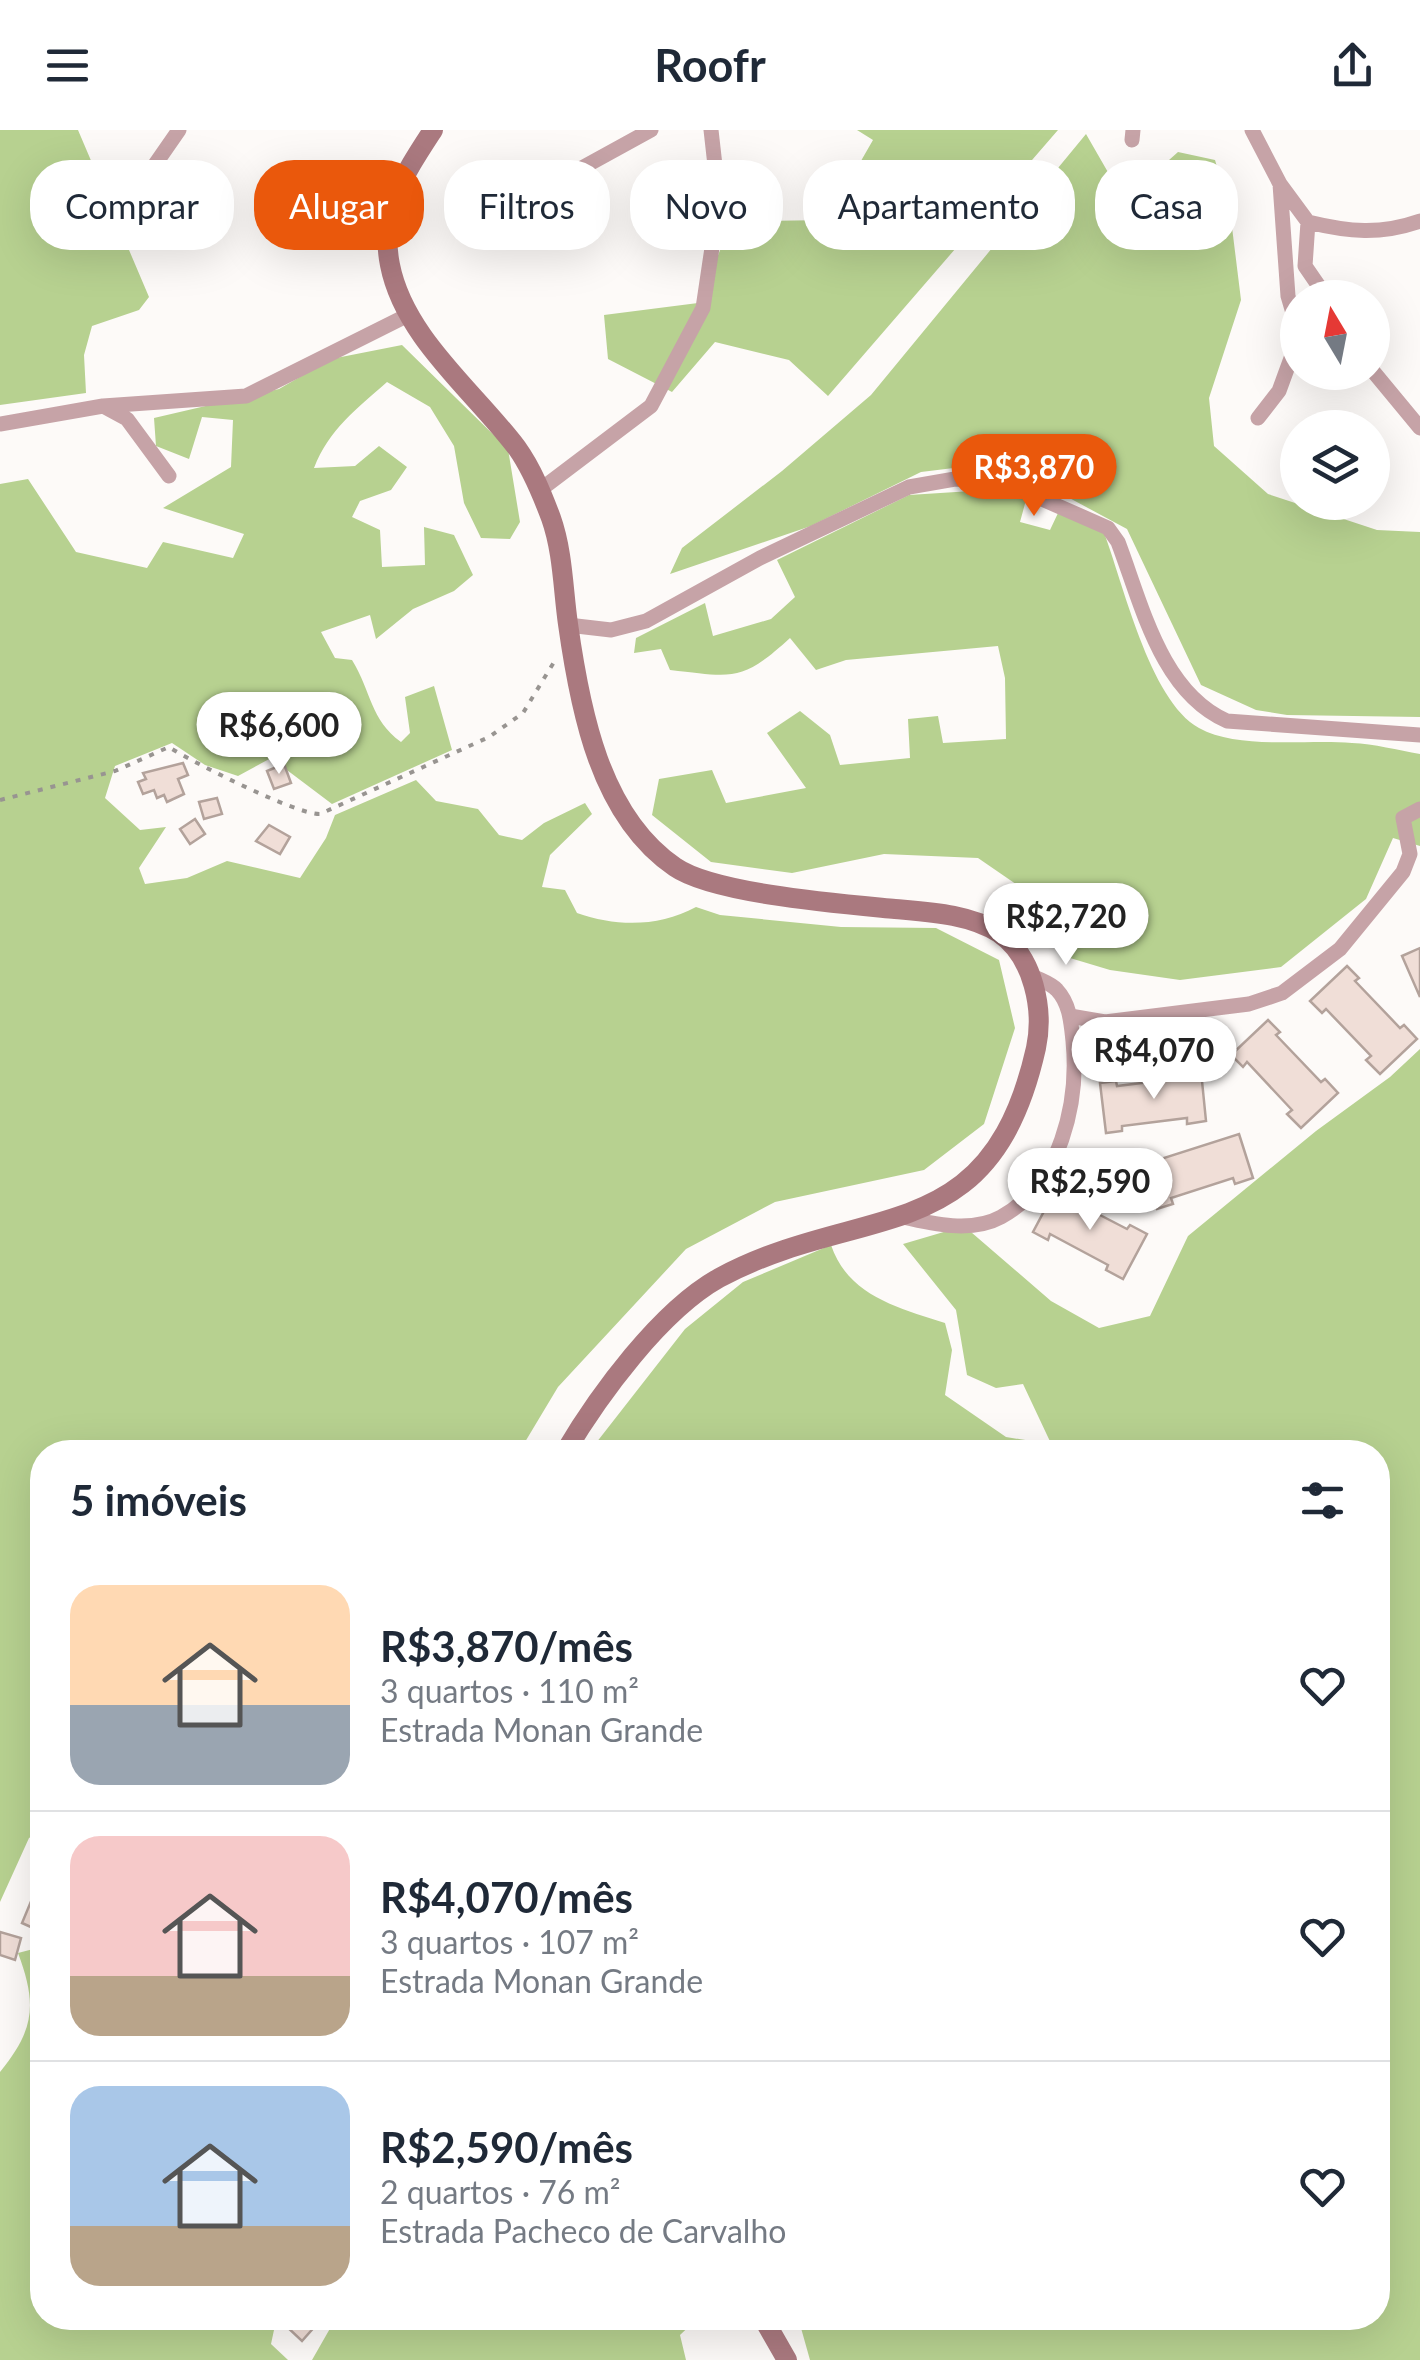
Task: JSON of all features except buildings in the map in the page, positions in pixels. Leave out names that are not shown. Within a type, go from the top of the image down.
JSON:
[{"type":"main road","points":[[434,130],[400,181],[387,217],[389,260],[408,316],[520,452],[540,490],[557,535],[568,625],[585,714],[628,824],[649,848],[682,872],[724,888],[944,914],[998,932],[1030,975],[1040,1011],[1037,1045],[1010,1122],[993,1154],[961,1188],[903,1217],[769,1253],[713,1281],[665,1320],[572,1440]]},
{"type":"main road","points":[[771,2330],[787,2360]]},
{"type":"street","points":[[158,160],[179,130]]},
{"type":"street","points":[[597,160],[652,130]]},
{"type":"street","points":[[540,490],[651,406],[703,308],[719,201],[711,130]]},
{"type":"street","points":[[1252,130],[1280,184],[1308,222],[1351,232],[1393,231],[1420,222]]},
{"type":"street","points":[[1280,184],[1288,280]]},
{"type":"street","points":[[1308,222],[1305,266],[1314,280]]},
{"type":"street","points":[[1286,247],[1304,248]]},
{"type":"street","points":[[0,424],[104,406],[246,396],[408,316]]},
{"type":"street","points":[[1258,418],[1281,390]]},
{"type":"street","points":[[1389,390],[1420,428]]},
{"type":"street","points":[[104,406],[127,419],[169,476]]},
{"type":"street","points":[[568,625],[610,630],[646,621],[760,558],[909,487],[955,479],[1001,480],[1108,528],[1118,542],[1170,668],[1184,692],[1202,710],[1227,721],[1420,735]]},
{"type":"street","points":[[1070,1016],[1105,1022],[1249,1004],[1282,993],[1340,949],[1403,872],[1410,854],[1403,818],[1420,809]]},
{"type":"street","points":[[903,1217],[974,1225],[999,1218],[1042,1178],[1063,1137],[1074,1100],[1070,1016],[1055,987],[1030,975]]},
{"type":"path","points":[[0,800],[115,770],[169,747],[205,771],[259,789],[303,812],[328,812],[490,737],[523,714],[545,682],[568,625]]},
{"type":"green space","points":[[0,130],[78,130],[91,160],[30,160],[30,250],[129,250],[149,297],[139,310],[92,326],[84,355],[86,393],[0,405]]},
{"type":"green space","points":[[857,130],[1058,130],[1032,160],[862,160],[873,140]]},
{"type":"green space","points":[[1086,134],[1101,160],[1095,160],[1095,250],[1235,250],[1241,300],[1209,398],[1214,446],[1268,494],[1280,498],[1280,520],[1347,520],[1377,530],[1420,532],[1420,717],[1287,715],[1256,710],[1201,685],[1127,529],[1023,473],[970,466],[921,472],[811,526],[670,574],[682,548],[782,471],[871,395],[990,250],[1075,250],[1075,160],[1065,160]]},
{"type":"green space","points":[[1178,152],[1215,160],[1169,160]]},
{"type":"green space","points":[[803,220],[803,250],[954,250],[828,396],[789,360],[715,342],[672,392],[608,359],[604,315],[698,303],[720,250],[783,250],[783,221]]},
{"type":"green space","points":[[402,345],[508,449],[520,522],[510,539],[481,538],[464,503],[454,446],[430,407],[387,382],[336,431],[314,468],[355,466],[379,446],[407,467],[391,490],[360,501],[352,517],[380,530],[382,567],[425,565],[424,527],[454,535],[473,575],[454,591],[413,609],[376,639],[370,615],[321,632],[335,658],[352,660],[377,715],[401,742],[410,733],[405,697],[434,686],[452,750],[332,804],[271,758],[238,776],[205,765],[172,743],[115,766],[105,798],[140,830],[166,827],[139,868],[145,884],[187,878],[227,861],[300,878],[326,838],[335,815],[416,780],[436,801],[478,809],[499,835],[522,840],[544,823],[585,803],[592,814],[550,855],[542,887],[565,890],[577,913],[607,921],[638,923],[682,914],[696,907],[720,915],[841,927],[936,928],[999,960],[1015,1028],[984,1124],[924,1170],[775,1202],[686,1249],[558,1387],[526,1440],[30,1440],[30,1837],[0,1902],[0,484],[28,479],[76,552],[147,568],[163,542],[233,558],[244,534],[163,508],[231,467],[233,420],[202,417],[189,459],[156,446],[154,418],[279,389],[331,359]]},
{"type":"green space","points":[[1003,489],[1026,500],[1020,522],[1050,530],[1059,511],[1103,530],[1152,667],[1181,714],[1199,728],[1233,739],[1360,744],[1420,754],[1420,846],[1393,838],[1366,899],[1281,967],[1180,980],[1110,970],[1070,958],[1039,900],[978,858],[884,854],[792,873],[711,862],[652,815],[659,779],[712,770],[726,803],[806,788],[767,733],[800,711],[830,735],[840,765],[910,758],[908,719],[938,716],[943,743],[1006,739],[1005,678],[998,646],[846,660],[816,670],[790,638],[747,670],[723,675],[670,670],[661,649],[634,653],[636,638],[705,603],[713,636],[771,619],[795,597],[777,560],[909,495]]},
{"type":"green space","points":[[1420,1049],[1420,2360],[810,2360],[802,2330],[1390,2330],[1390,1440],[1049,1440],[1023,1384],[996,1388],[967,1375],[956,1310],[903,1244],[964,1226],[1051,1301],[1099,1328],[1150,1316],[1188,1236],[1316,1131],[1390,1077]]},
{"type":"green space","points":[[831,1245],[839,1262],[862,1288],[893,1305],[945,1323],[952,1350],[945,1395],[1006,1437],[1025,1440],[598,1440],[685,1329],[743,1282]]},
{"type":"green space","points":[[30,1950],[30,2002],[28,1987],[18,1953]]},
{"type":"green space","points":[[30,2002],[30,2330],[274,2330],[271,2344],[288,2360],[0,2360],[0,2072],[20,2042]]},
{"type":"green space","points":[[329,2330],[685,2330],[680,2335],[686,2360],[312,2360]]}]
